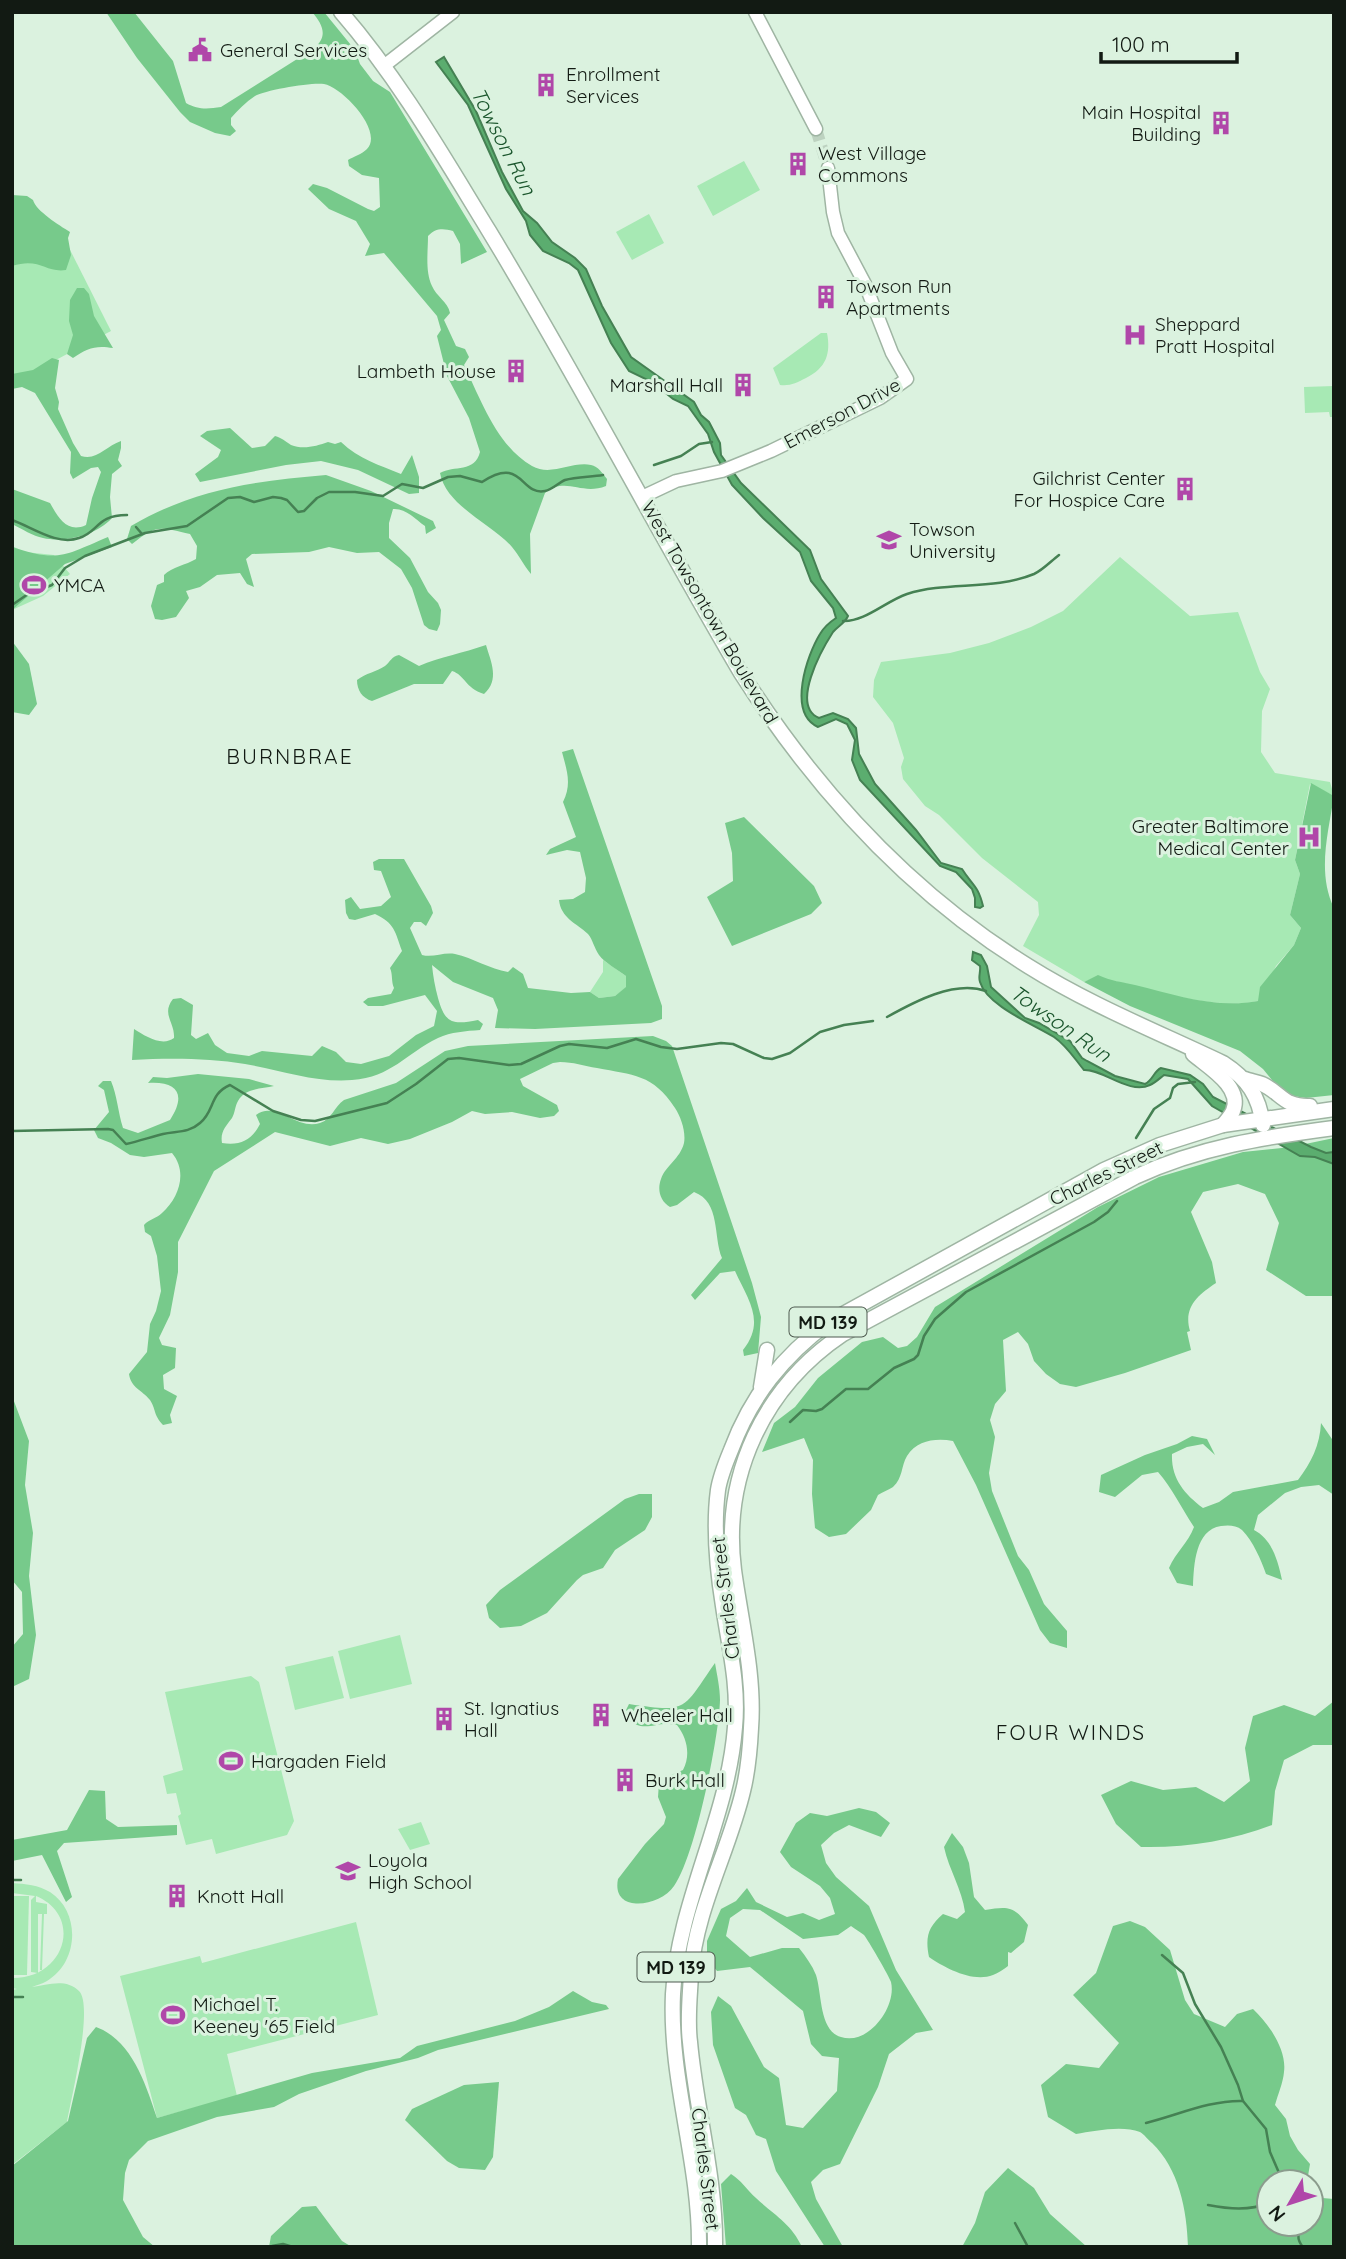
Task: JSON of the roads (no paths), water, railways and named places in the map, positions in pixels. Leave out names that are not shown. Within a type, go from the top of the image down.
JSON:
[{"type":"main road","name":"West Towsontown Boulevard","points":[[341,12],[385,65],[516,276],[756,697],[800,759],[869,837],[904,872],[947,908],[1027,966],[1108,1010],[1223,1063],[1245,1079],[1264,1084],[1293,1105],[1333,1110]]},
{"type":"main road","points":[[1175,1040],[1224,1080],[1231,1089],[1235,1102],[1233,1111],[1223,1125]]},
{"type":"main road","points":[[1245,1079],[1259,1103],[1264,1137]]},
{"type":"main road","name":"Charles Street","points":[[699,2247],[696,2199],[674,2051],[673,1994],[680,1944],[693,1891],[722,1799],[735,1726],[736,1696],[732,1653],[716,1547],[718,1489],[738,1431],[761,1389],[779,1365],[814,1333],[858,1304],[1104,1170],[1160,1145],[1223,1125],[1333,1110]]},
{"type":"main road","name":"Charles Street","points":[[715,2247],[712,2196],[689,2039],[691,1971],[695,1947],[743,1791],[750,1742],[751,1695],[733,1554],[734,1503],[750,1446],[768,1409],[790,1378],[813,1356],[854,1327],[1144,1172],[1213,1148],[1264,1137],[1334,1128]]},
{"type":"main road","points":[[739,1600],[728,1578],[724,1535],[726,1502],[718,1489],[728,1482],[741,1445],[768,1409]]},
{"type":"street","points":[[385,65],[453,12]]},
{"type":"street","points":[[755,12],[816,129]]},
{"type":"street","name":"Emerson Drive","points":[[642,497],[676,481],[722,471],[745,461],[864,406],[907,379],[892,353],[865,284],[838,233],[828,168]]},
{"type":"waterway","points":[[654,465],[681,456],[699,444],[712,442]]},
{"type":"waterway","points":[[12,605],[28,594],[52,585],[65,568],[85,556],[145,533],[187,526],[228,498],[240,497],[254,502],[273,497],[281,498],[287,500],[298,512],[304,511],[317,498],[329,492],[383,496],[402,484],[423,488],[448,477],[460,476],[482,482],[495,475],[513,474],[530,488],[545,491],[565,480],[603,475]]},
{"type":"waterway","points":[[12,520],[53,538],[71,540],[86,535],[109,518],[127,515]]},
{"type":"waterway","points":[[136,527],[142,534]]},
{"type":"waterway","points":[[843,621],[867,615],[899,597],[922,590],[1018,579],[1037,572],[1059,555]]},
{"type":"waterway","points":[[887,1017],[922,999],[948,990],[974,988],[986,991]]},
{"type":"waterway","points":[[12,1131],[108,1129],[113,1130],[126,1144],[196,1126],[205,1118],[219,1093],[230,1085],[273,1111],[301,1120],[315,1121],[387,1103],[448,1059],[521,1064],[569,1044],[607,1048],[636,1039],[677,1049],[733,1044],[772,1059],[790,1053],[820,1032],[873,1021]]},
{"type":"waterway","points":[[1136,1138],[1154,1109],[1170,1098],[1173,1088],[1178,1084],[1195,1082]]},
{"type":"waterway","points":[[790,1422],[803,1410],[822,1409],[846,1389],[868,1389],[894,1368],[914,1359],[935,1319],[966,1292],[1094,1222],[1117,1201]]},
{"type":"waterway","points":[[12,1880],[21,1880]]},
{"type":"waterway","points":[[1162,1955],[1183,1973],[1195,2004],[1221,2047],[1243,2101],[1266,2129],[1270,2152],[1277,2168]]},
{"type":"waterway","points":[[12,1997],[23,1997]]},
{"type":"waterway","points":[[1146,2123],[1206,2105],[1243,2101]]},
{"type":"waterway","points":[[1208,2205],[1224,2208],[1255,2207]]},
{"type":"waterway","points":[[1015,2223],[1028,2247]]},
{"type":"waterway","points":[[1298,2238],[1303,2247]]},
{"type":"waterway","points":[[272,2246],[283,2244],[293,2247]]},
{"type":"tunnel","points":[[816,129],[828,168]]},
{"type":"place","name":"General Services","points":[[200,50]]},
{"type":"place","name":"Enrollment Services","points":[[546,85]]},
{"type":"place","name":"Main Hospital Building","points":[[1221,123]]},
{"type":"place","name":"West Village Commons","points":[[798,164]]},
{"type":"place","name":"Towson Run Apartments","points":[[826,297]]},
{"type":"place","name":"Sheppard Pratt Hospital","points":[[1135,335]]},
{"type":"place","name":"Lambeth House","points":[[516,371]]},
{"type":"place","name":"Marshall Hall","points":[[743,385]]},
{"type":"place","name":"Gilchrist Center For Hospice Care","points":[[1185,489]]},
{"type":"place","name":"Towson University","points":[[889,540]]},
{"type":"place","name":"YMCA","points":[[34,585]]},
{"type":"place","name":"Greater Baltimore Medical Center","points":[[1309,837]]},
{"type":"place","name":"Wheeler Hall","points":[[601,1715]]},
{"type":"place","name":"St. Ignatius Hall","points":[[444,1719]]},
{"type":"place","name":"Hargaden Field","points":[[231,1761]]},
{"type":"place","name":"Burk Hall","points":[[625,1780]]},
{"type":"place","name":"Loyola High School","points":[[348,1871]]},
{"type":"place","name":"Knott Hall","points":[[177,1896]]},
{"type":"place","name":"Michael T. Keeney '65 Field","points":[[173,2015]]},
{"type":"district","name":"BURNBRAE","points":[[290,756]]},
{"type":"district","name":"FOUR WINDS","points":[[1071,1732]]},
{"type":"water label","name":"Towson Run","points":[[504,141]]},
{"type":"water label","name":"Towson Run","points":[[1061,1023]]}]
